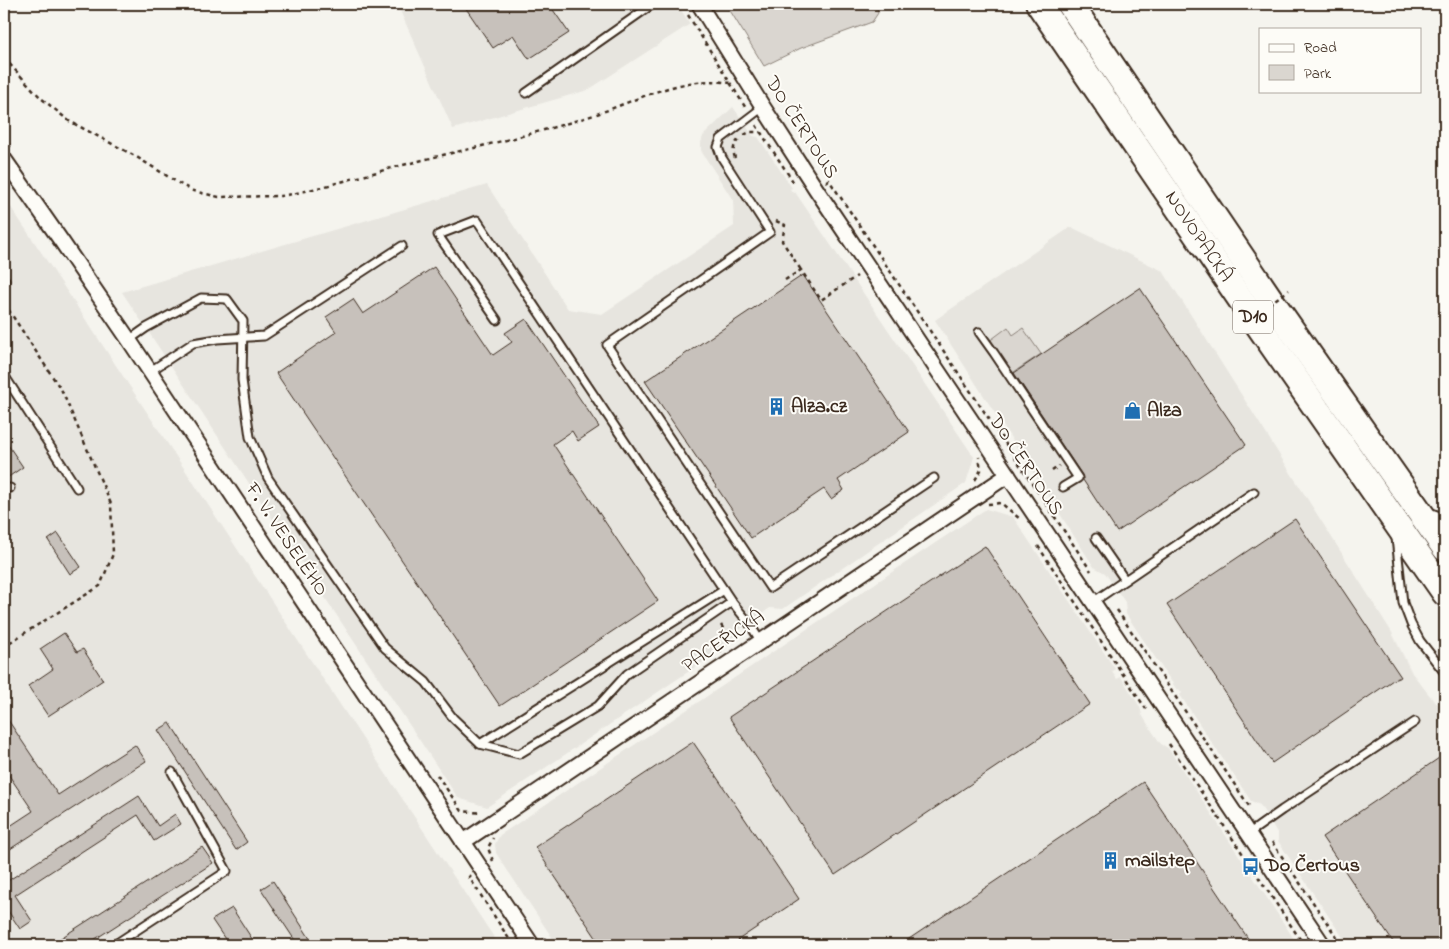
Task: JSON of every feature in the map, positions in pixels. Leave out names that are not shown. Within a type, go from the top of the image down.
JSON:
[{"type":"highway","name":"NOVOPACKÁ","points":[[1039,4],[1246,308],[1445,593]]},
{"type":"highway","name":"NOVOPACKÁ","points":[[1070,4],[1272,302],[1445,548]]},
{"type":"street","name":"DO ČERTOUS","points":[[699,4],[816,188],[1323,945]]},
{"type":"street","name":"F. V. VESELÉHO","points":[[4,159],[62,242],[464,842],[538,941]]},
{"type":"street","name":"PACEŘICKÁ","points":[[464,842],[1008,475]]},
{"type":"lane","points":[[526,93],[653,4]]},
{"type":"lane","points":[[763,107],[721,139],[718,147],[722,158],[770,232],[607,345],[770,588],[934,478]]},
{"type":"lane","points":[[497,320],[438,235],[477,220],[732,602],[761,642]]},
{"type":"lane","points":[[149,372],[193,343],[217,339],[264,336],[402,246]]},
{"type":"lane","points":[[128,340],[201,298],[227,298],[243,321],[242,380],[250,437],[268,478],[385,648],[426,682],[453,718],[480,744],[519,754],[598,706],[627,674],[732,602]]},
{"type":"lane","points":[[979,332],[1078,478],[1063,487]]},
{"type":"lane","points":[[4,375],[77,488]]},
{"type":"lane","points":[[1093,602],[1254,492]]},
{"type":"lane","points":[[1415,506],[1445,518]]},
{"type":"lane","points":[[1394,520],[1403,603],[1420,640],[1445,673]]},
{"type":"lane","points":[[1096,538],[1125,580]]},
{"type":"lane","points":[[480,744],[724,590]]},
{"type":"lane","points":[[1248,834],[1415,722]]},
{"type":"lane","points":[[114,945],[227,871],[172,772]]},
{"type":"path","points":[[4,57],[42,98],[69,122],[135,156],[193,191],[219,197],[281,196],[292,194],[434,157],[485,146],[583,119],[634,99],[683,85],[708,80],[730,83]]},
{"type":"path","points":[[737,162],[733,150],[739,139],[750,132],[761,132]]},
{"type":"path","points":[[816,188],[829,180],[1091,571]]},
{"type":"path","points":[[771,214],[776,222],[786,225],[782,241],[821,300],[857,276]]},
{"type":"path","points":[[785,280],[801,270]]},
{"type":"path","points":[[1236,327],[1289,290]]},
{"type":"path","points":[[988,504],[1001,503],[1018,517],[1024,525]]},
{"type":"path","points":[[1034,541],[1146,709]]},
{"type":"path","points":[[1117,610],[1249,806]]},
{"type":"path","points":[[1169,744],[1304,945]]},
{"type":"path","points":[[497,832],[488,848],[498,868]]},
{"type":"path","points":[[1272,842],[1342,945]]},
{"type":"path","points":[[538,941],[549,945]]},
{"type":"shaded area","points":[[397,4],[677,4],[690,24],[588,90],[453,129]]},
{"type":"shaded area","points":[[733,107],[753,136],[758,137],[792,188],[790,189],[793,193],[795,192],[974,457],[966,483],[783,609],[770,608],[736,632],[731,643],[487,807],[458,798],[122,292],[487,185],[568,309],[602,314],[734,226],[733,200],[701,150],[703,136]]},
{"type":"shaded area","points":[[4,197],[39,249],[499,945],[4,945]]},
{"type":"shaded area","points":[[1071,227],[1163,271],[1391,631],[1412,673],[1434,701],[1445,710],[1445,945],[1348,945],[1278,841],[1278,834],[1260,805],[1251,801],[1180,695],[1182,693],[1179,689],[1177,690],[1126,614],[1125,602],[1105,573],[1094,567],[935,320]]},
{"type":"shaded area","points":[[986,509],[1013,517],[1115,669],[1112,672],[1117,679],[1121,677],[1140,707],[1142,715],[1152,731],[1161,744],[1168,748],[1298,945],[557,945],[496,853],[495,844],[500,835]]},
{"type":"green space","points":[[726,4],[876,4],[878,13],[872,22],[801,48],[764,66]]},
{"type":"green space","points":[[1008,327],[1013,335],[1023,328],[1041,354],[1011,374],[988,342]]},
{"type":"building","points":[[463,4],[549,4],[569,33],[529,59],[513,35],[493,48]]},
{"type":"building","points":[[434,267],[493,355],[512,342],[505,333],[526,319],[599,427],[578,441],[572,431],[553,444],[658,601],[500,706],[276,373],[336,332],[326,317],[353,299],[363,314]]},
{"type":"building","name":"Alza.cz","points":[[803,275],[909,432],[838,480],[844,490],[831,499],[824,489],[751,538],[645,381]]},
{"type":"building","points":[[1140,288],[1246,445],[1117,532],[1083,480],[1082,475],[1014,373]]},
{"type":"building","points":[[4,439],[23,467],[4,480]]},
{"type":"building","points":[[1295,519],[1401,677],[1393,680],[1272,763],[1167,605]]},
{"type":"building","points":[[58,533],[81,567],[70,574],[48,540]]},
{"type":"building","points":[[985,546],[1090,704],[835,875],[729,717]]},
{"type":"building","points":[[64,633],[77,652],[83,649],[103,680],[48,716],[28,686],[53,669],[40,649]]},
{"type":"building","points":[[4,714],[58,795],[135,745],[146,761],[4,853],[4,830],[33,811],[4,768]]},
{"type":"building","points":[[170,723],[247,842],[236,850],[158,730]]},
{"type":"building","points":[[693,742],[799,899],[738,940],[742,945],[601,945],[535,847]]},
{"type":"building","points":[[1445,754],[1445,945],[1395,945],[1322,837]]},
{"type":"building","name":"mailstep","points":[[1143,782],[1249,940],[1241,945],[900,945]]},
{"type":"building","points":[[139,796],[158,826],[175,814],[181,824],[154,841],[138,815],[15,895],[32,921],[20,929],[4,905],[4,878],[6,882]]},
{"type":"building","points":[[202,847],[213,863],[86,945],[50,945]]},
{"type":"building","points":[[273,881],[314,945],[298,945],[261,889]]},
{"type":"building","points":[[232,908],[256,945],[229,945],[212,920]]},
{"type":"place","name":"Alza.cz","points":[[777,407]]},
{"type":"place","name":"Alza","points":[[1133,411]]},
{"type":"place","name":"mailstep","points":[[1111,861]]},
{"type":"place","name":"Do Čertous","points":[[1251,866]]}]
